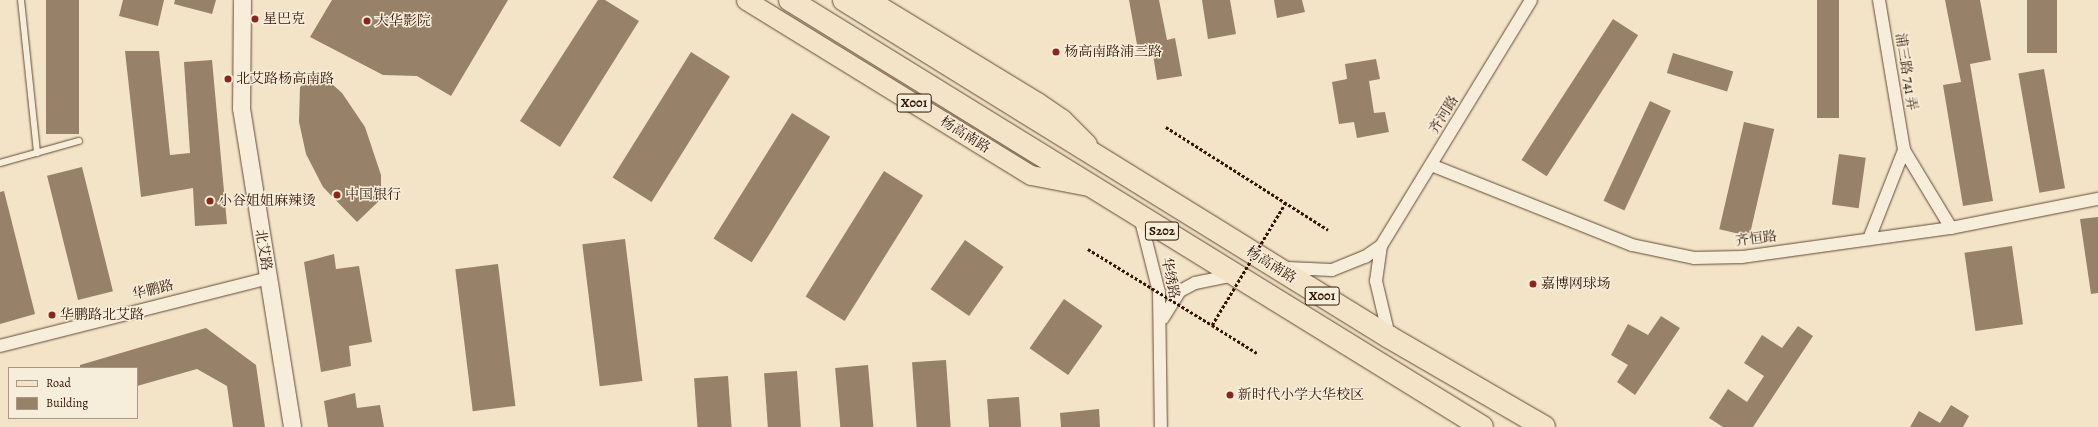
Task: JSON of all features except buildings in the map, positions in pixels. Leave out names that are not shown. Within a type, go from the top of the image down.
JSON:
[{"type":"highway","name":"杨高南路","points":[[790,0],[1482,427]]},
{"type":"highway","name":"杨高南路","points":[[845,1],[1389,338],[1544,427]]},
{"type":"main road","name":"杨高南路","points":[[746,0],[1031,175],[1090,186]]},
{"type":"main road","name":"杨高南路","points":[[870,0],[1062,119],[1103,160]]},
{"type":"street","name":"北艾路","points":[[242,0],[241,108],[292,427]]},
{"type":"street","name":"齐河路","points":[[1274,266],[1313,272],[1332,270],[1365,257],[1381,246],[1531,0]]},
{"type":"street","name":"浦三路 741 弄","points":[[1879,0],[1904,150]]},
{"type":"street","points":[[1904,150],[1952,228]]},
{"type":"street","points":[[1869,239],[1904,150]]},
{"type":"street","name":"齐恒路","points":[[1431,166],[1632,245],[1672,256],[1718,259],[1952,228],[2098,199]]},
{"type":"street","name":"华绣路","points":[[1140,217],[1156,271],[1161,321],[1161,427]]},
{"type":"street","name":"齐河路","points":[[1381,246],[1376,281],[1389,338]]},
{"type":"street","name":"华绣路","points":[[1161,321],[1169,303],[1180,291],[1196,283],[1235,275]]},
{"type":"street","name":"华鹏路","points":[[0,346],[268,278]]},
{"type":"lane","points":[[22,0],[37,153]]},
{"type":"lane","points":[[0,163],[79,141]]},
{"type":"path","points":[[1166,127],[1328,230]]},
{"type":"path","points":[[1212,325],[1286,202]]},
{"type":"path","points":[[1088,248],[1257,353]]},
{"type":"place","name":"星巴克","points":[[255,19]]},
{"type":"place","name":"大华影院","points":[[367,21]]},
{"type":"place","name":"杨高南路浦三路","points":[[1056,52]]},
{"type":"place","name":"北艾路杨高南路","points":[[228,79]]},
{"type":"place","name":"中国银行","points":[[337,195]]},
{"type":"place","name":"小谷姐姐麻辣烫","points":[[210,201]]},
{"type":"place","name":"嘉博网球场","points":[[1533,284]]},
{"type":"place","name":"华鹏路北艾路","points":[[52,315]]},
{"type":"place","name":"新时代小学大华校区","points":[[1230,395]]}]
